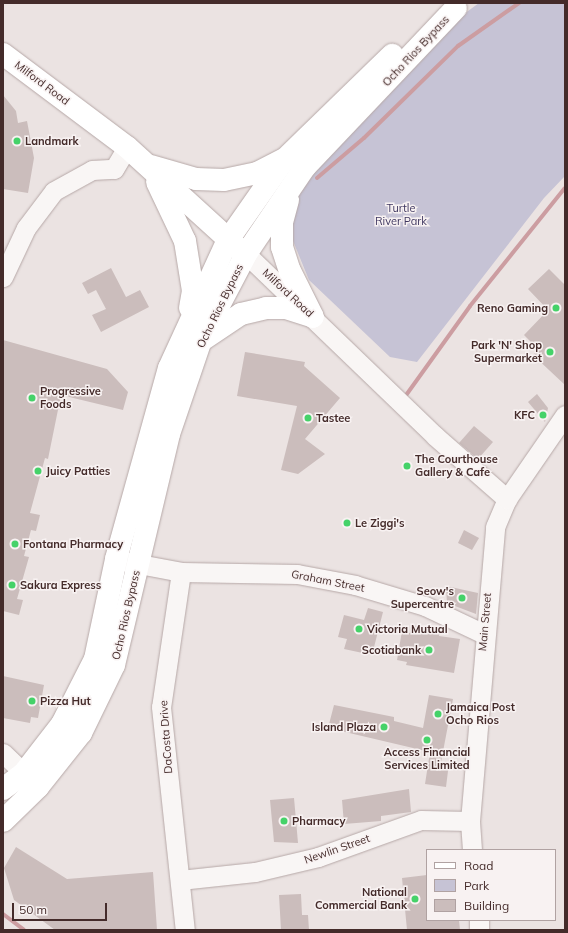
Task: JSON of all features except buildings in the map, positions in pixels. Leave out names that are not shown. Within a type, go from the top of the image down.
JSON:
[{"type":"main road","name":"Ocho Rios Bypass","points":[[3,789],[24,773],[62,724],[95,659],[116,559],[155,412],[188,319],[228,240],[284,160],[391,55],[459,6]]},
{"type":"main road","name":"Ocho Rios Bypass","points":[[3,821],[38,787],[81,733],[100,697],[114,665],[169,434],[201,340],[246,254],[305,167],[459,6]]},
{"type":"main road","name":"Milford Road","points":[[3,54],[127,147],[228,240],[246,254]]},
{"type":"main road","points":[[148,165],[196,179],[224,180],[257,172],[284,160]]},
{"type":"main road","points":[[148,165],[185,241],[193,291],[188,319]]},
{"type":"main road","points":[[305,167],[290,194],[282,222],[282,247],[290,271],[313,317]]},
{"type":"main road","points":[[201,340],[241,314],[266,308],[286,308],[313,317]]},
{"type":"street","points":[[3,277],[26,228],[54,191],[92,170],[114,169],[127,147]]},
{"type":"street","name":"Milford Road","points":[[246,254],[435,436],[507,499]]},
{"type":"street","name":"Main Street","points":[[472,849],[470,821],[484,634],[494,527],[507,499],[565,416]]},
{"type":"street","name":"Graham Street","points":[[116,559],[181,572],[297,574],[355,585],[425,606],[484,634]]},
{"type":"street","name":"DaCosta Drive","points":[[180,880],[162,707],[181,572]]},
{"type":"street","points":[[3,753],[24,773]]},
{"type":"street","name":"Newlin Street","points":[[180,880],[255,872],[318,858],[421,820],[470,821]]},
{"type":"street","points":[[180,880],[186,930]]},
{"type":"green space","name":"Turtle River Park","points":[[479,3],[565,3],[565,176],[544,198],[417,362],[390,357],[309,280],[291,236],[294,195],[427,41]]},
{"type":"waterway","points":[[317,178],[364,138],[458,46],[519,3]]},
{"type":"waterway","points":[[404,398],[470,306],[565,188]]},
{"type":"waterway","points":[[3,914],[24,930]]},
{"type":"place","name":"Landmark","points":[[17,141]]},
{"type":"place","name":"Reno Gaming","points":[[556,308]]},
{"type":"place","name":"Park 'N' Shop Supermarket","points":[[550,352]]},
{"type":"place","name":"Progressive Foods","points":[[32,398]]},
{"type":"place","name":"KFC","points":[[543,415]]},
{"type":"place","name":"Tastee","points":[[308,418]]},
{"type":"place","name":"The Courthouse Gallery & Cafe","points":[[407,466]]},
{"type":"place","name":"Juicy Patties","points":[[38,471]]},
{"type":"place","name":"Le Ziggi's","points":[[347,523]]},
{"type":"place","name":"Fontana Pharmacy","points":[[15,544]]},
{"type":"place","name":"Sakura Express","points":[[12,585]]},
{"type":"place","name":"Seow's Supercentre","points":[[462,598]]},
{"type":"place","name":"Victoria Mutual","points":[[359,629]]},
{"type":"place","name":"Scotiabank","points":[[429,650]]},
{"type":"place","name":"Pizza Hut","points":[[32,701]]},
{"type":"place","name":"Jamaica Post Ocho Rios","points":[[438,714]]},
{"type":"place","name":"Island Plaza","points":[[384,727]]},
{"type":"place","name":"Access Financial Services Limited","points":[[427,740]]},
{"type":"place","name":"Pharmacy","points":[[284,821]]},
{"type":"place","name":"National Commercial Bank","points":[[415,899]]}]
